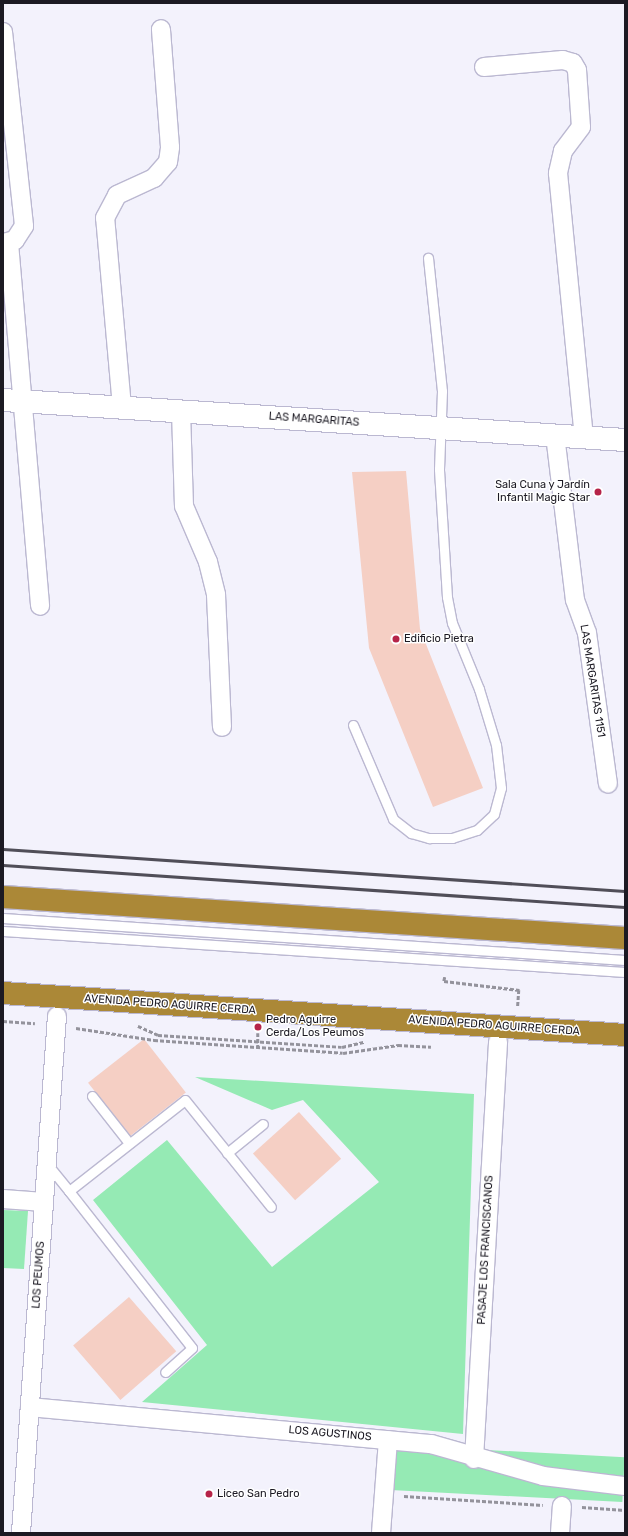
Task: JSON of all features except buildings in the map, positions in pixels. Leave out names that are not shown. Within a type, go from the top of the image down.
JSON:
[{"type":"highway","points":[[3,896],[625,938]]},
{"type":"highway","name":"AVENIDA PEDRO AGUIRRE CERDA","points":[[3,993],[625,1035]]},
{"type":"street","points":[[122,407],[104,218],[117,195],[154,178],[168,162],[170,147],[161,29]]},
{"type":"street","points":[[3,32],[24,226],[20,236],[6,243],[22,366],[12,400],[40,606]]},
{"type":"street","points":[[484,67],[563,60],[573,62],[577,70],[581,127],[563,151],[558,173],[584,437]]},
{"type":"street","name":"LAS MARGARITAS","points":[[12,400],[625,440]]},
{"type":"street","points":[[180,411],[184,506],[208,562],[216,595],[222,727]]},
{"type":"street","name":"LAS MARGARITAS 1151","points":[[555,435],[575,600],[587,633],[608,784]]},
{"type":"street","name":"LOS PEUMOS","points":[[21,1533],[56,1020]]},
{"type":"street","name":"PASAJE LOS FRANCISCANOS","points":[[474,1459],[498,1042]]},
{"type":"street","points":[[3,1199],[44,1202]]},
{"type":"street","name":"LOS AGUSTINOS","points":[[30,1408],[431,1444],[474,1459],[549,1477],[625,1486]]},
{"type":"street","points":[[381,1533],[388,1440]]},
{"type":"street","points":[[560,1533],[562,1506]]},
{"type":"lane","points":[[353,725],[393,819],[411,833],[429,838],[452,838],[477,830],[494,814],[501,788],[496,745],[479,689],[452,623],[447,597],[440,428],[442,390],[428,258]]},
{"type":"lane","points":[[3,918],[625,960]]},
{"type":"lane","points":[[3,931],[625,972]]},
{"type":"lane","points":[[92,1096],[129,1143]]},
{"type":"lane","points":[[69,1191],[184,1100],[271,1207]]},
{"type":"lane","points":[[227,1153],[263,1124]]},
{"type":"lane","points":[[46,1163],[192,1348],[164,1372]]},
{"type":"path","points":[[447,960],[444,981],[519,990],[517,1028]]},
{"type":"path","points":[[3,1021],[56,1020],[154,1040],[343,1054],[398,1045],[436,1047]]},
{"type":"path","points":[[384,1495],[625,1510]]},
{"type":"green space","points":[[195,1077],[474,1094],[463,1434],[142,1402],[207,1345],[93,1200],[167,1140],[272,1267],[379,1182],[303,1100],[272,1110]]},
{"type":"green space","points":[[3,1210],[28,1211],[24,1269],[3,1268]]},
{"type":"green space","points":[[393,1445],[625,1457],[622,1502],[391,1490]]},
{"type":"railway","points":[[3,849],[625,891]]},
{"type":"railway","points":[[3,865],[625,907]]},
{"type":"place","name":"Sala Cuna y Jardín Infantil Magic Star","points":[[598,492]]},
{"type":"place","name":"Edificio Pietra","points":[[396,639]]},
{"type":"place","name":"Pedro Aguirre Cerda/Los Peumos","points":[[258,1027]]},
{"type":"place","name":"Liceo San Pedro","points":[[209,1494]]}]
